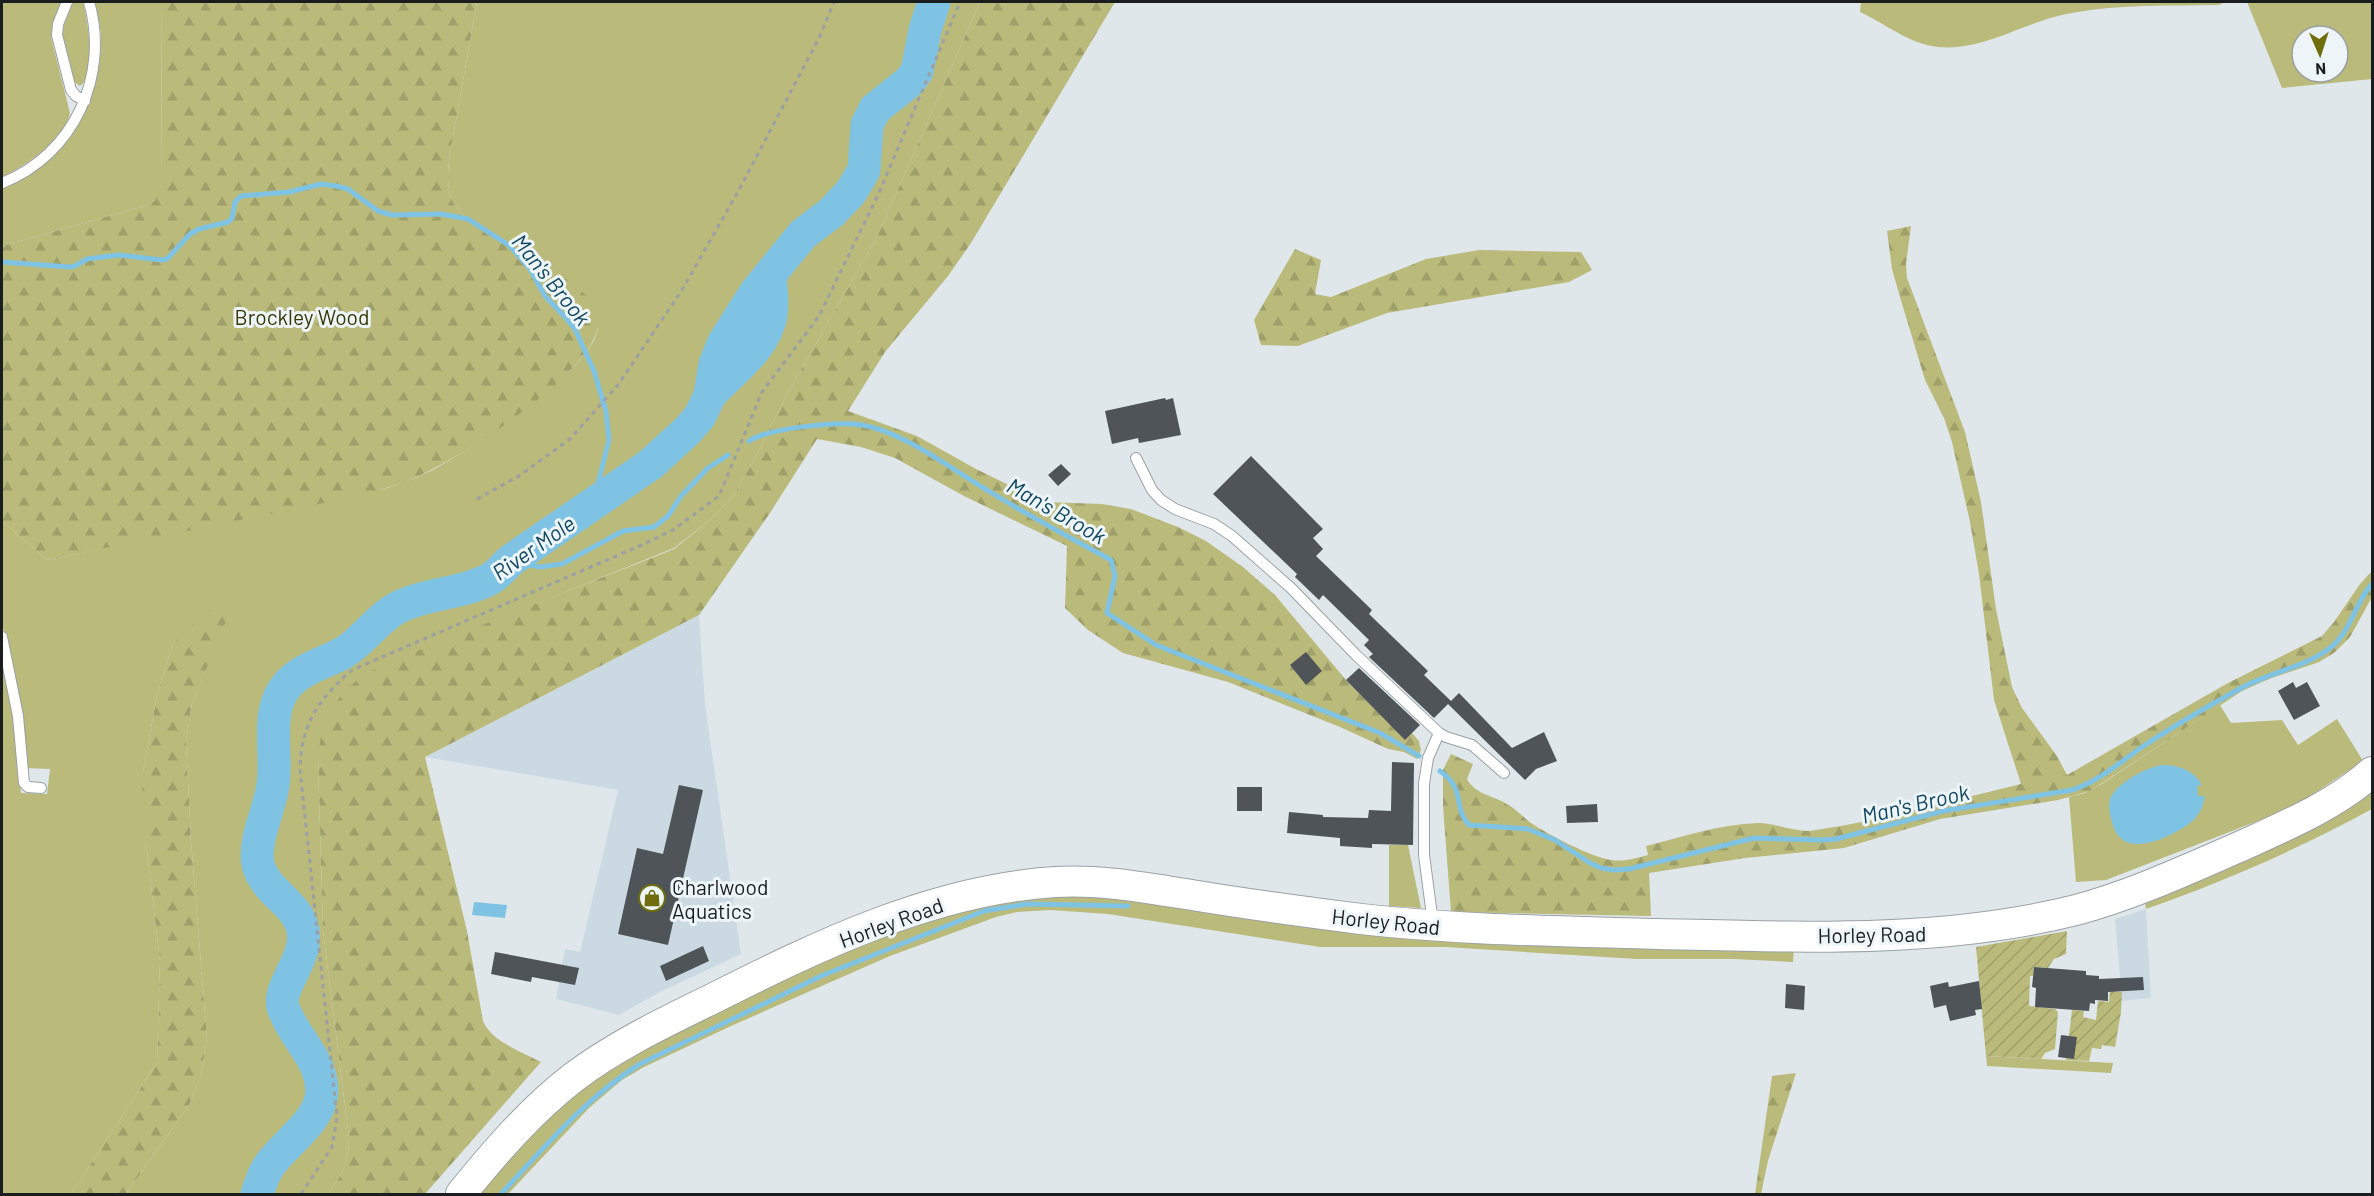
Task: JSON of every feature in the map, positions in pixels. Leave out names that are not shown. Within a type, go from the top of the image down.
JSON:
[{"type":"street","name":"Horley Road","points":[[460,1194],[530,1116],[575,1076],[658,1026],[751,979],[911,911],[956,897],[1005,886],[1062,881],[1121,884],[1274,908],[1433,926],[1775,937],[1941,933],[2073,911],[2115,898],[2199,864],[2323,807],[2355,787],[2373,772]]},
{"type":"lane","points":[[68,2],[58,24],[58,40],[71,90],[85,101]]},
{"type":"lane","points":[[2,183],[29,169],[51,151],[66,134],[85,101],[92,76],[95,52],[94,22],[88,2]]},
{"type":"lane","points":[[1136,458],[1152,490],[1161,500],[1174,509],[1214,524],[1232,536],[1291,588],[1356,655],[1439,733],[1472,745],[1504,773]]},
{"type":"lane","points":[[2,637],[18,716],[24,783],[28,787],[41,788]]},
{"type":"lane","points":[[1433,926],[1424,855],[1424,797],[1428,758],[1439,733]]},
{"type":"path","points":[[477,499],[519,476],[570,439],[618,385],[681,290],[740,188],[819,38],[834,2]]},
{"type":"path","points":[[301,1194],[332,1147],[337,1117],[300,770],[300,747],[320,702],[352,670],[645,544],[673,530],[718,496],[762,392],[824,306],[878,195],[960,2]]},
{"type":"shaded area","points":[[699,615],[705,704],[741,954],[660,992],[619,1015],[556,999],[565,949],[580,952],[618,790],[425,757]]},
{"type":"shaded area","points":[[2146,909],[2151,998],[2122,1001],[2115,919]]},
{"type":"green space","points":[[2,2],[61,2],[51,37],[70,113],[52,143],[32,159],[2,177]]},
{"type":"green space","points":[[73,2],[83,2],[90,46],[89,70],[80,86],[73,81],[63,41],[64,23]]},
{"type":"green space","points":[[94,2],[162,2],[161,186],[159,192],[148,205],[2,246],[2,188],[24,177],[60,147],[86,108],[99,63],[101,38]]},
{"type":"green space","name":"Brockley Wood","points":[[162,2],[477,2],[449,159],[449,192],[455,206],[468,219],[560,275],[584,294],[593,304],[598,315],[595,336],[579,361],[553,387],[521,413],[453,458],[402,483],[336,500],[47,560],[2,521],[2,246],[148,205],[155,200],[161,186]]},
{"type":"green space","points":[[477,2],[980,2],[877,237],[790,389],[733,496],[711,519],[674,548],[369,672],[318,759],[323,930],[349,1138],[344,1168],[328,1194],[126,1194],[189,1105],[201,1075],[207,1038],[191,841],[186,741],[192,703],[225,622],[173,643],[157,695],[143,772],[147,851],[160,961],[157,1063],[71,1194],[2,1194],[2,655],[14,724],[21,793],[47,794],[50,769],[26,768],[2,626],[2,521],[47,560],[387,488],[432,470],[478,442],[532,404],[578,362],[593,342],[598,325],[595,312],[588,299],[564,278],[468,219],[455,206],[448,185],[449,159]]},
{"type":"green space","points":[[980,2],[1115,2],[971,243],[948,276],[885,352],[848,411],[917,436],[976,469],[1044,502],[1102,504],[1131,509],[1178,527],[1206,541],[1243,567],[1275,595],[1346,680],[1405,739],[1412,733],[1419,741],[1421,750],[1417,759],[1228,682],[1123,653],[1088,630],[1065,608],[1067,546],[964,496],[895,458],[861,447],[817,439],[770,513],[699,615],[425,757],[467,931],[483,1021],[500,1041],[541,1062],[425,1194],[328,1194],[344,1168],[349,1138],[323,930],[318,759],[321,735],[331,709],[347,688],[384,664],[674,549],[711,519],[733,496],[790,389],[877,237]]},
{"type":"green space","points":[[1861,2],[2225,2],[2219,5],[2090,10],[2053,17],[1977,44],[1937,47],[1910,39],[1860,12]]},
{"type":"green space","points":[[2247,2],[2372,2],[2372,79],[2350,81],[2350,24],[2290,24],[2290,84],[2322,84],[2282,88]]},
{"type":"green space","points":[[1911,226],[1906,264],[1907,278],[1965,432],[1981,502],[1996,609],[2012,687],[2022,708],[2057,756],[2067,775],[2228,683],[2322,636],[2372,571],[2372,597],[2350,637],[2334,653],[2319,662],[2242,691],[2090,791],[2058,800],[1940,819],[1844,848],[1745,858],[1649,873],[1651,916],[1451,912],[1443,806],[1443,770],[1451,754],[1473,764],[1467,779],[1474,788],[1509,805],[1531,823],[1559,839],[1593,855],[1616,860],[1648,855],[1646,846],[1716,828],[1758,823],[1801,831],[1816,830],[1894,815],[2021,784],[1994,700],[1979,574],[1952,442],[1944,418],[1925,380],[1892,269],[1887,231]]},
{"type":"green space","points":[[1295,249],[1321,260],[1315,294],[1331,297],[1426,259],[1479,250],[1581,252],[1592,270],[1569,282],[1387,313],[1298,346],[1261,345],[1254,320]]},
{"type":"green space","points":[[236,587],[235,600],[192,703],[186,741],[191,841],[207,1038],[201,1075],[189,1105],[126,1194],[71,1194],[157,1063],[160,961],[142,797],[143,772],[157,695],[173,643]]},
{"type":"green space","points":[[2220,705],[2231,723],[2282,720],[2298,745],[2337,719],[2363,761],[2307,798],[2268,817],[2106,880],[2076,882],[2069,797],[2085,793],[2100,785]]},
{"type":"green space","points":[[2372,780],[2372,809],[2261,864],[2146,909],[2145,902]]},
{"type":"green space","points":[[1389,845],[1408,845],[1421,908],[1389,906]]},
{"type":"green space","points":[[1030,890],[1794,949],[1793,962],[1733,959],[1637,959],[1445,947],[1320,947],[1108,914],[1050,910],[1017,912],[996,917],[890,956],[644,1067],[622,1080],[589,1108],[508,1194],[465,1194],[594,1070],[877,929]]},
{"type":"green space","points":[[2067,931],[2066,954],[2054,959],[2048,968],[2034,967],[2033,976],[2030,976],[2029,1006],[2055,1009],[2058,1012],[2055,1049],[2045,1053],[2041,1059],[1986,1056],[1976,947]]},
{"type":"green space","points":[[2110,991],[2122,992],[2115,1047],[2102,1045],[2101,1049],[2092,1048],[2089,1061],[2066,1060],[2072,1010],[2084,1011],[2083,1017],[2096,1020],[2098,1001],[2109,1002]]},
{"type":"green space","points":[[1986,1056],[2113,1063],[2111,1073],[1987,1066]]},
{"type":"green space","points":[[1796,1073],[1768,1161],[1761,1194],[1755,1194],[1772,1076]]},
{"type":"water","points":[[2163,765],[2175,766],[2195,776],[2202,785],[2197,786],[2198,796],[2205,796],[2204,803],[2190,823],[2180,830],[2157,841],[2130,843],[2116,832],[2110,813],[2110,799],[2125,782],[2149,769]]},
{"type":"water","points":[[474,902],[507,905],[505,918],[472,915]]},
{"type":"building","points":[[1165,398],[1166,400],[1173,398],[1181,435],[1139,443],[1138,438],[1112,444],[1105,411]]},
{"type":"building","points":[[1251,456],[1323,529],[1313,538],[1323,549],[1316,556],[1372,610],[1369,614],[1428,671],[1424,675],[1451,701],[1459,693],[1512,748],[1544,732],[1557,761],[1536,769],[1525,780],[1448,704],[1434,718],[1369,657],[1373,654],[1364,645],[1369,640],[1323,595],[1319,600],[1295,577],[1297,574],[1213,494]]},
{"type":"building","points":[[1061,464],[1071,474],[1058,486],[1048,475]]},
{"type":"building","points":[[1306,652],[1322,671],[1306,685],[1290,665]]},
{"type":"building","points":[[1359,668],[1420,725],[1405,740],[1346,680]]},
{"type":"building","points":[[2293,682],[2296,688],[2307,682],[2320,706],[2294,720],[2278,691]]},
{"type":"building","points":[[1392,762],[1414,763],[1413,845],[1372,844],[1372,848],[1340,846],[1340,838],[1287,833],[1289,812],[1323,815],[1323,817],[1368,818],[1369,810],[1391,811]]},
{"type":"building","name":"Charlwood Aquatics","points":[[679,785],[703,790],[668,945],[618,934],[637,848],[663,854]]},
{"type":"building","points":[[1237,787],[1262,787],[1262,811],[1237,811]]},
{"type":"building","points":[[1597,804],[1598,822],[1567,823],[1566,806]]},
{"type":"building","points":[[703,946],[709,961],[666,981],[660,966]]},
{"type":"building","points":[[495,952],[579,968],[575,985],[532,977],[531,982],[491,974]]},
{"type":"building","points":[[2034,967],[2086,971],[2086,975],[2099,976],[2099,979],[2143,977],[2144,990],[2108,992],[2108,1001],[2095,1000],[2095,1004],[2090,1003],[2089,1011],[2035,1007],[2036,988],[2032,987]]},
{"type":"building","points":[[1979,981],[1982,1009],[1975,1010],[1976,1015],[1950,1021],[1946,1005],[1934,1008],[1930,986],[1948,982],[1949,987]]},
{"type":"building","points":[[1786,984],[1805,986],[1804,1010],[1785,1008]]},
{"type":"building","points":[[2061,1035],[2077,1037],[2074,1059],[2058,1057]]},
{"type":"waterway","name":"River Mole","points":[[257,1194],[269,1166],[313,1116],[321,1098],[322,1085],[314,1062],[288,1019],[282,999],[301,952],[303,930],[295,912],[261,874],[257,855],[273,785],[274,719],[281,695],[294,678],[351,648],[384,617],[399,607],[410,602],[468,588],[493,577],[510,561],[651,464],[688,430],[700,416],[710,395],[715,364],[724,342],[755,293],[803,234],[831,213],[851,192],[864,170],[867,125],[875,109],[910,81],[917,71],[925,30],[934,2]]},
{"type":"waterway","name":"Man's Brook","points":[[2,262],[70,267],[87,259],[119,255],[167,259],[190,234],[199,229],[228,222],[232,218],[235,202],[241,196],[289,192],[321,184],[348,189],[378,211],[392,215],[441,214],[468,219],[510,246],[530,269],[545,296],[575,329],[594,371],[606,411],[609,440],[592,507]]},
{"type":"waterway","points":[[710,395],[759,344],[769,323],[771,312],[770,276]]},
{"type":"waterway","name":"Man's Brook","points":[[749,441],[787,429],[837,424],[862,425],[894,435],[927,452],[1017,508],[1111,560],[1115,576],[1107,613],[1156,645],[1380,733],[1419,756]]},
{"type":"waterway","name":"Man's Brook","points":[[510,561],[540,567],[562,564],[623,531],[654,527],[668,516],[681,496],[708,468],[728,455]]},
{"type":"waterway","name":"Man's Brook","points":[[1440,771],[1454,785],[1461,812],[1469,825],[1528,829],[1555,840],[1601,868],[1629,869],[1754,838],[1836,839],[1943,811],[2072,790],[2082,786],[2101,776],[2169,730],[2231,694],[2320,655],[2343,634],[2361,599],[2372,584]]},
{"type":"waterway","points":[[501,1194],[566,1124],[620,1077],[640,1064],[821,976],[984,911],[1027,904],[1128,906]]},
{"type":"place","name":"Charlwood Aquatics","points":[[652,898]]}]
